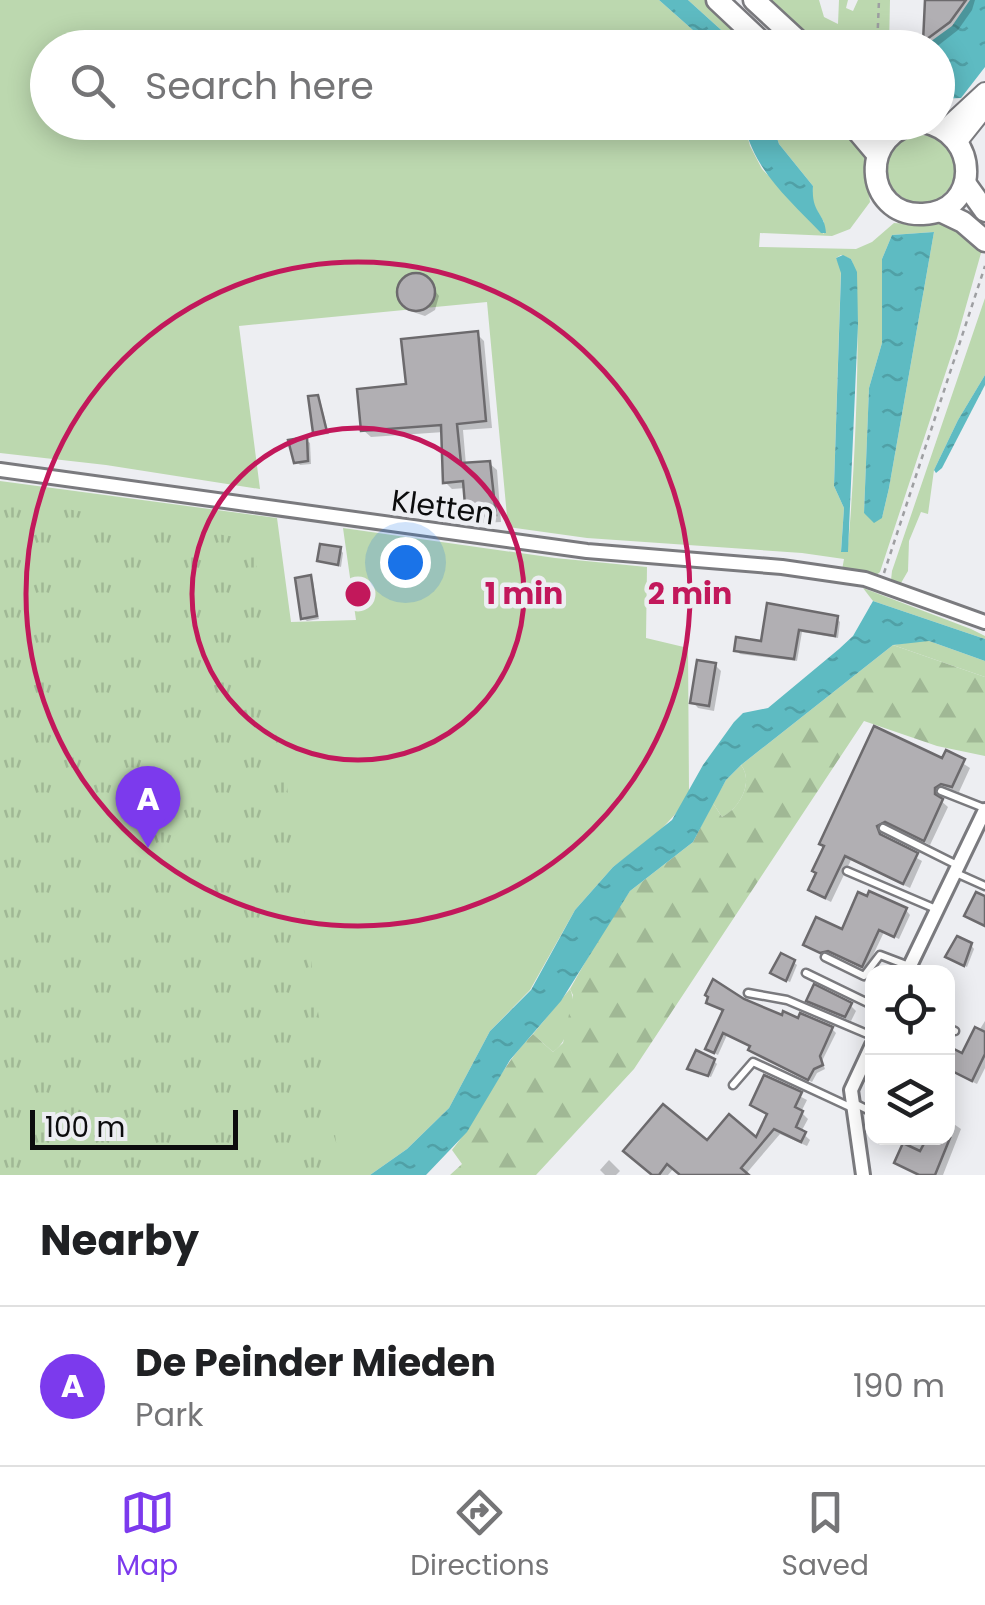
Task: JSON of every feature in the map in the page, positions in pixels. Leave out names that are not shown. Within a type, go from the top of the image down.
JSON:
[{"type":"main road","points":[[716,0],[748,30]]},
{"type":"main road","points":[[754,0],[786,30]]},
{"type":"main road","points":[[955,130],[973,100],[985,92]]},
{"type":"main road","points":[[955,132],[985,107]]},
{"type":"main road","points":[[940,211],[959,195],[965,183],[965,154],[955,139]]},
{"type":"main road","points":[[865,140],[877,154]]},
{"type":"main road","points":[[884,140],[877,154],[877,183],[891,204],[912,214],[940,211],[963,222],[985,241]]},
{"type":"main road","points":[[965,183],[985,210]]},
{"type":"street","name":"Kletten","points":[[0,470],[569,549],[782,566],[880,583],[985,622]]},
{"type":"street","points":[[911,965],[985,809]]},
{"type":"street","points":[[862,1175],[851,1090],[868,1055]]},
{"type":"lane","points":[[941,790],[985,809]]},
{"type":"lane","points":[[882,828],[985,886]]},
{"type":"lane","points":[[847,871],[938,909]]},
{"type":"lane","points":[[872,965],[880,954],[900,965]]},
{"type":"lane","points":[[825,958],[865,975]]},
{"type":"lane","points":[[806,973],[865,1002]]},
{"type":"lane","points":[[748,993],[786,1000],[865,1033]]},
{"type":"lane","points":[[733,1085],[753,1062],[865,1109]]},
{"type":"path","points":[[877,30],[879,0]]},
{"type":"path","points":[[880,583],[985,266]]},
{"type":"green space","points":[[0,0],[659,0],[693,30],[30,30],[30,140],[748,140],[762,169],[824,234],[824,222],[811,201],[813,186],[778,140],[857,140],[863,146],[870,202],[850,229],[832,236],[760,233],[759,247],[856,249],[872,242],[894,223],[922,225],[944,221],[983,246],[957,338],[880,572],[875,576],[842,570],[844,559],[802,553],[587,538],[508,527],[487,302],[239,326],[260,489],[0,453]],"holes":[[[934,232],[882,518],[864,513],[869,388],[882,343],[882,259],[892,235]],[[841,255],[851,259],[857,352],[847,552],[841,551],[844,508],[834,486],[841,269],[836,258]]]},
{"type":"green space","points":[[688,0],[706,0],[739,30],[721,30]]},
{"type":"green space","points":[[766,0],[819,0],[824,17],[838,24],[839,0],[848,0],[846,8],[853,11],[858,0],[890,0],[889,30],[799,30]]},
{"type":"green space","points":[[904,140],[938,140],[953,156],[953,182],[934,201],[908,201],[889,182],[889,156]]},
{"type":"green space","points":[[985,298],[985,375],[934,470],[928,514],[921,512],[909,541],[908,571],[901,583],[891,580],[892,571]]},
{"type":"green space","points":[[0,481],[277,518],[291,622],[356,620],[343,528],[647,567],[646,638],[688,648],[689,791],[680,809],[656,835],[613,867],[575,910],[530,990],[490,1031],[449,1108],[407,1149],[370,1175],[0,1175]]},
{"type":"green space","points":[[0,498],[253,540],[338,1156],[316,1175],[0,1175]]},
{"type":"green space","points":[[863,588],[971,629],[985,639],[873,601]]},
{"type":"green space","points":[[929,641],[985,661],[985,677],[893,645]]},
{"type":"green space","points":[[893,645],[985,677],[985,756],[937,746],[864,721],[634,1069],[536,1175],[450,1175],[462,1164],[452,1150],[521,1047],[533,1034],[553,1052],[563,1043],[573,995],[570,989],[630,891],[693,842],[713,803],[722,817],[734,807],[745,787],[741,765]]},
{"type":"green space","points":[[741,765],[746,779],[743,794],[722,817],[713,803],[726,780]]},
{"type":"green space","points":[[570,989],[570,1023],[564,1040],[553,1052],[533,1034]]},
{"type":"water","points":[[659,0],[688,0],[721,30],[693,30]]},
{"type":"water","points":[[970,0],[985,0],[985,67],[961,98],[955,98],[955,30],[946,30]]},
{"type":"water","points":[[749,140],[778,140],[813,186],[814,202],[826,233],[821,233],[785,196]]},
{"type":"water","points":[[934,232],[889,488],[882,518],[874,523],[864,513],[869,388],[882,343],[882,259],[892,235]]},
{"type":"water","points":[[843,255],[851,259],[857,272],[858,324],[848,552],[841,552],[844,508],[834,486],[841,273],[836,258]]},
{"type":"water","points":[[985,375],[985,385],[936,473],[958,420]]},
{"type":"water","points":[[873,601],[985,639],[985,661],[929,641],[893,645],[741,765],[726,780],[693,842],[630,891],[561,1001],[510,1060],[467,1132],[426,1175],[370,1175],[407,1149],[449,1108],[490,1031],[531,990],[575,910],[613,867],[672,820],[703,765],[734,722],[743,713],[768,708],[839,649],[853,636]]},
{"type":"building","points":[[925,0],[966,0],[939,30],[924,30]]},
{"type":"building","points":[[416,273],[429,279],[435,292],[429,305],[416,311],[403,305],[397,292],[403,279]]},
{"type":"building","points":[[478,331],[486,421],[457,424],[461,463],[490,461],[496,515],[472,517],[471,504],[465,505],[463,481],[443,483],[441,425],[361,431],[357,389],[406,384],[401,339]]},
{"type":"building","points":[[318,395],[327,432],[313,433],[308,396]]},
{"type":"building","points":[[307,437],[308,461],[294,463],[288,440]]},
{"type":"building","points":[[320,544],[341,547],[338,565],[317,561]]},
{"type":"building","points":[[311,575],[317,616],[301,619],[295,578]]},
{"type":"building","points":[[767,603],[838,616],[835,636],[799,630],[794,659],[734,651],[736,637],[761,641]]},
{"type":"building","points":[[697,660],[716,663],[709,706],[690,703]]},
{"type":"building","points":[[874,726],[942,758],[946,750],[965,759],[952,787],[941,784],[935,788],[935,794],[943,799],[924,841],[885,822],[877,826],[880,834],[918,853],[903,884],[845,856],[825,898],[808,890],[824,846],[819,844]]},
{"type":"building","points":[[869,891],[907,908],[894,937],[879,930],[862,967],[828,951],[820,953],[803,945],[816,917],[842,929],[858,892],[867,896]]},
{"type":"building","points":[[976,892],[985,896],[985,926],[964,916]]},
{"type":"building","points":[[957,936],[972,943],[964,966],[945,957]]},
{"type":"building","points":[[781,953],[795,960],[786,981],[770,973]]},
{"type":"building","points":[[713,979],[744,999],[782,1015],[783,1011],[798,1018],[800,1013],[833,1027],[820,1056],[823,1065],[814,1069],[808,1080],[723,1033],[714,1053],[705,1049],[723,1010],[706,1003],[705,995]]},
{"type":"building","points":[[814,984],[852,1003],[845,1017],[806,1001]]},
{"type":"building","points":[[975,1027],[985,1032],[985,1054],[972,1081],[955,1072],[955,1050],[962,1053]]},
{"type":"building","points":[[696,1050],[715,1059],[708,1076],[687,1069]]},
{"type":"building","points":[[764,1075],[802,1092],[795,1107],[803,1111],[796,1127],[806,1132],[801,1142],[774,1129],[741,1168],[749,1175],[680,1175],[667,1164],[659,1175],[652,1175],[623,1151],[663,1104],[707,1140],[729,1114],[756,1137],[767,1114],[750,1105]]},
{"type":"building","points":[[902,1145],[920,1151],[923,1145],[947,1145],[935,1175],[919,1175],[894,1163]]},
{"type":"place","name":"De Peinder Mieden","points":[[148,848]]}]
